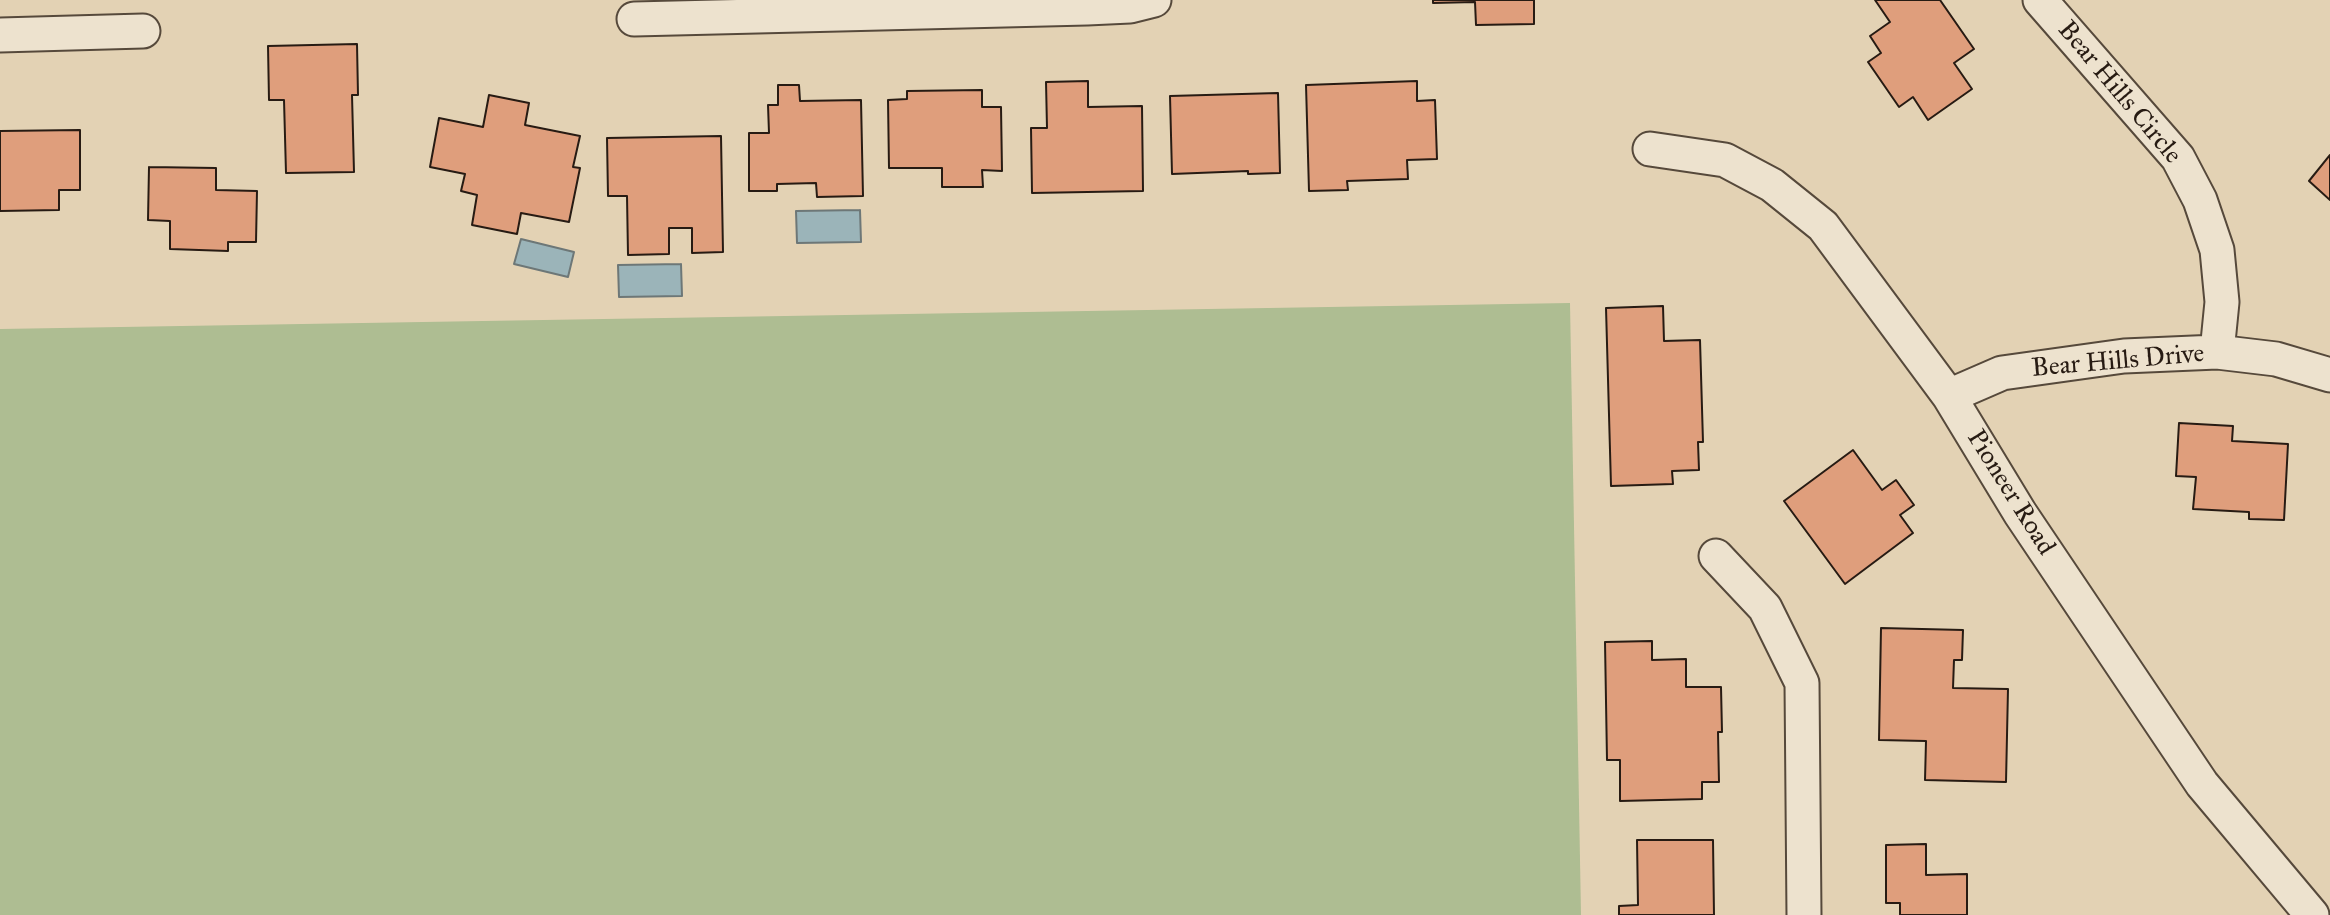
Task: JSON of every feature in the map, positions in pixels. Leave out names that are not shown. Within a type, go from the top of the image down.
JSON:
[{"type":"street","points":[[634,19],[1087,8],[1130,6],[1154,0]]},
{"type":"street","name":"Bear Hills Circle","points":[[2040,0],[2178,158],[2200,200],[2217,250],[2222,302],[2217,352]]},
{"type":"street","points":[[0,35],[142,31]]},
{"type":"street","name":"Pioneer Road","points":[[1650,149],[1725,160],[1772,185],[1822,226],[1949,396],[2020,513],[2202,784],[2312,915]]},
{"type":"street","name":"Bear Hills Drive","points":[[1949,396],[2001,373],[2124,356],[2217,352],[2276,359],[2330,375]]},
{"type":"street","points":[[1716,556],[1765,608],[1802,683],[1804,915]]},
{"type":"green space","points":[[1570,303],[1581,915],[0,915],[0,329]]},
{"type":"water","points":[[860,210],[861,242],[797,243],[796,211]]},
{"type":"water","points":[[521,239],[574,252],[568,277],[514,264]]},
{"type":"water","points":[[681,264],[682,296],[619,297],[618,265]]},
{"type":"building","points":[[1433,0],[1534,0],[1534,24],[1476,25],[1475,2],[1433,3]]},
{"type":"building","points":[[1875,0],[1940,0],[1974,49],[1954,63],[1972,89],[1928,120],[1913,97],[1899,107],[1868,62],[1881,53],[1870,36],[1890,22]]},
{"type":"building","points":[[357,44],[358,95],[352,95],[354,172],[286,173],[284,100],[269,100],[268,46]]},
{"type":"building","points":[[1088,81],[1088,107],[1142,106],[1143,191],[1032,193],[1031,128],[1047,128],[1046,82]]},
{"type":"building","points":[[1417,81],[1417,101],[1435,100],[1437,159],[1407,160],[1408,179],[1347,181],[1348,190],[1309,191],[1306,85]]},
{"type":"building","points":[[778,85],[799,85],[800,101],[861,100],[863,196],[817,197],[816,183],[777,184],[777,191],[749,191],[749,133],[769,133],[768,105],[778,105]]},
{"type":"building","points":[[982,90],[982,107],[1001,107],[1002,171],[982,170],[983,187],[942,187],[942,168],[889,168],[888,100],[907,99],[907,91]]},
{"type":"building","points":[[1278,93],[1280,173],[1248,174],[1248,171],[1172,174],[1170,96]]},
{"type":"building","points":[[489,95],[529,103],[525,125],[580,136],[573,167],[580,168],[569,222],[521,213],[517,234],[472,225],[477,195],[461,191],[465,174],[430,167],[439,118],[483,127]]},
{"type":"building","points":[[80,130],[80,190],[59,190],[59,210],[0,211],[0,131]]},
{"type":"building","points":[[721,136],[723,252],[692,253],[692,228],[669,228],[669,254],[628,255],[627,196],[608,196],[607,138]]},
{"type":"building","points":[[2330,155],[2330,200],[2309,181]]},
{"type":"building","points":[[149,167],[216,168],[216,190],[257,191],[256,242],[228,242],[228,251],[170,249],[170,221],[148,220]]},
{"type":"building","points":[[1663,306],[1664,341],[1700,340],[1703,442],[1698,442],[1699,470],[1672,471],[1673,484],[1611,486],[1606,308]]},
{"type":"building","points":[[2179,423],[2233,426],[2232,441],[2288,444],[2284,520],[2249,519],[2249,512],[2193,509],[2196,477],[2176,476]]},
{"type":"building","points":[[1853,450],[1882,490],[1896,480],[1914,505],[1900,515],[1913,533],[1845,584],[1784,501]]},
{"type":"building","points":[[1881,628],[1963,630],[1962,660],[1954,660],[1953,688],[2008,689],[2006,782],[1925,780],[1926,741],[1879,740]]},
{"type":"building","points":[[1652,641],[1652,660],[1686,659],[1686,687],[1721,687],[1719,782],[1702,782],[1702,799],[1620,801],[1620,760],[1607,760],[1605,642]]},
{"type":"building","points":[[1637,840],[1713,840],[1714,915],[1619,915],[1619,906],[1638,905]]},
{"type":"building","points":[[1926,844],[1926,875],[1967,874],[1967,915],[1900,915],[1900,903],[1886,903],[1886,845]]}]
